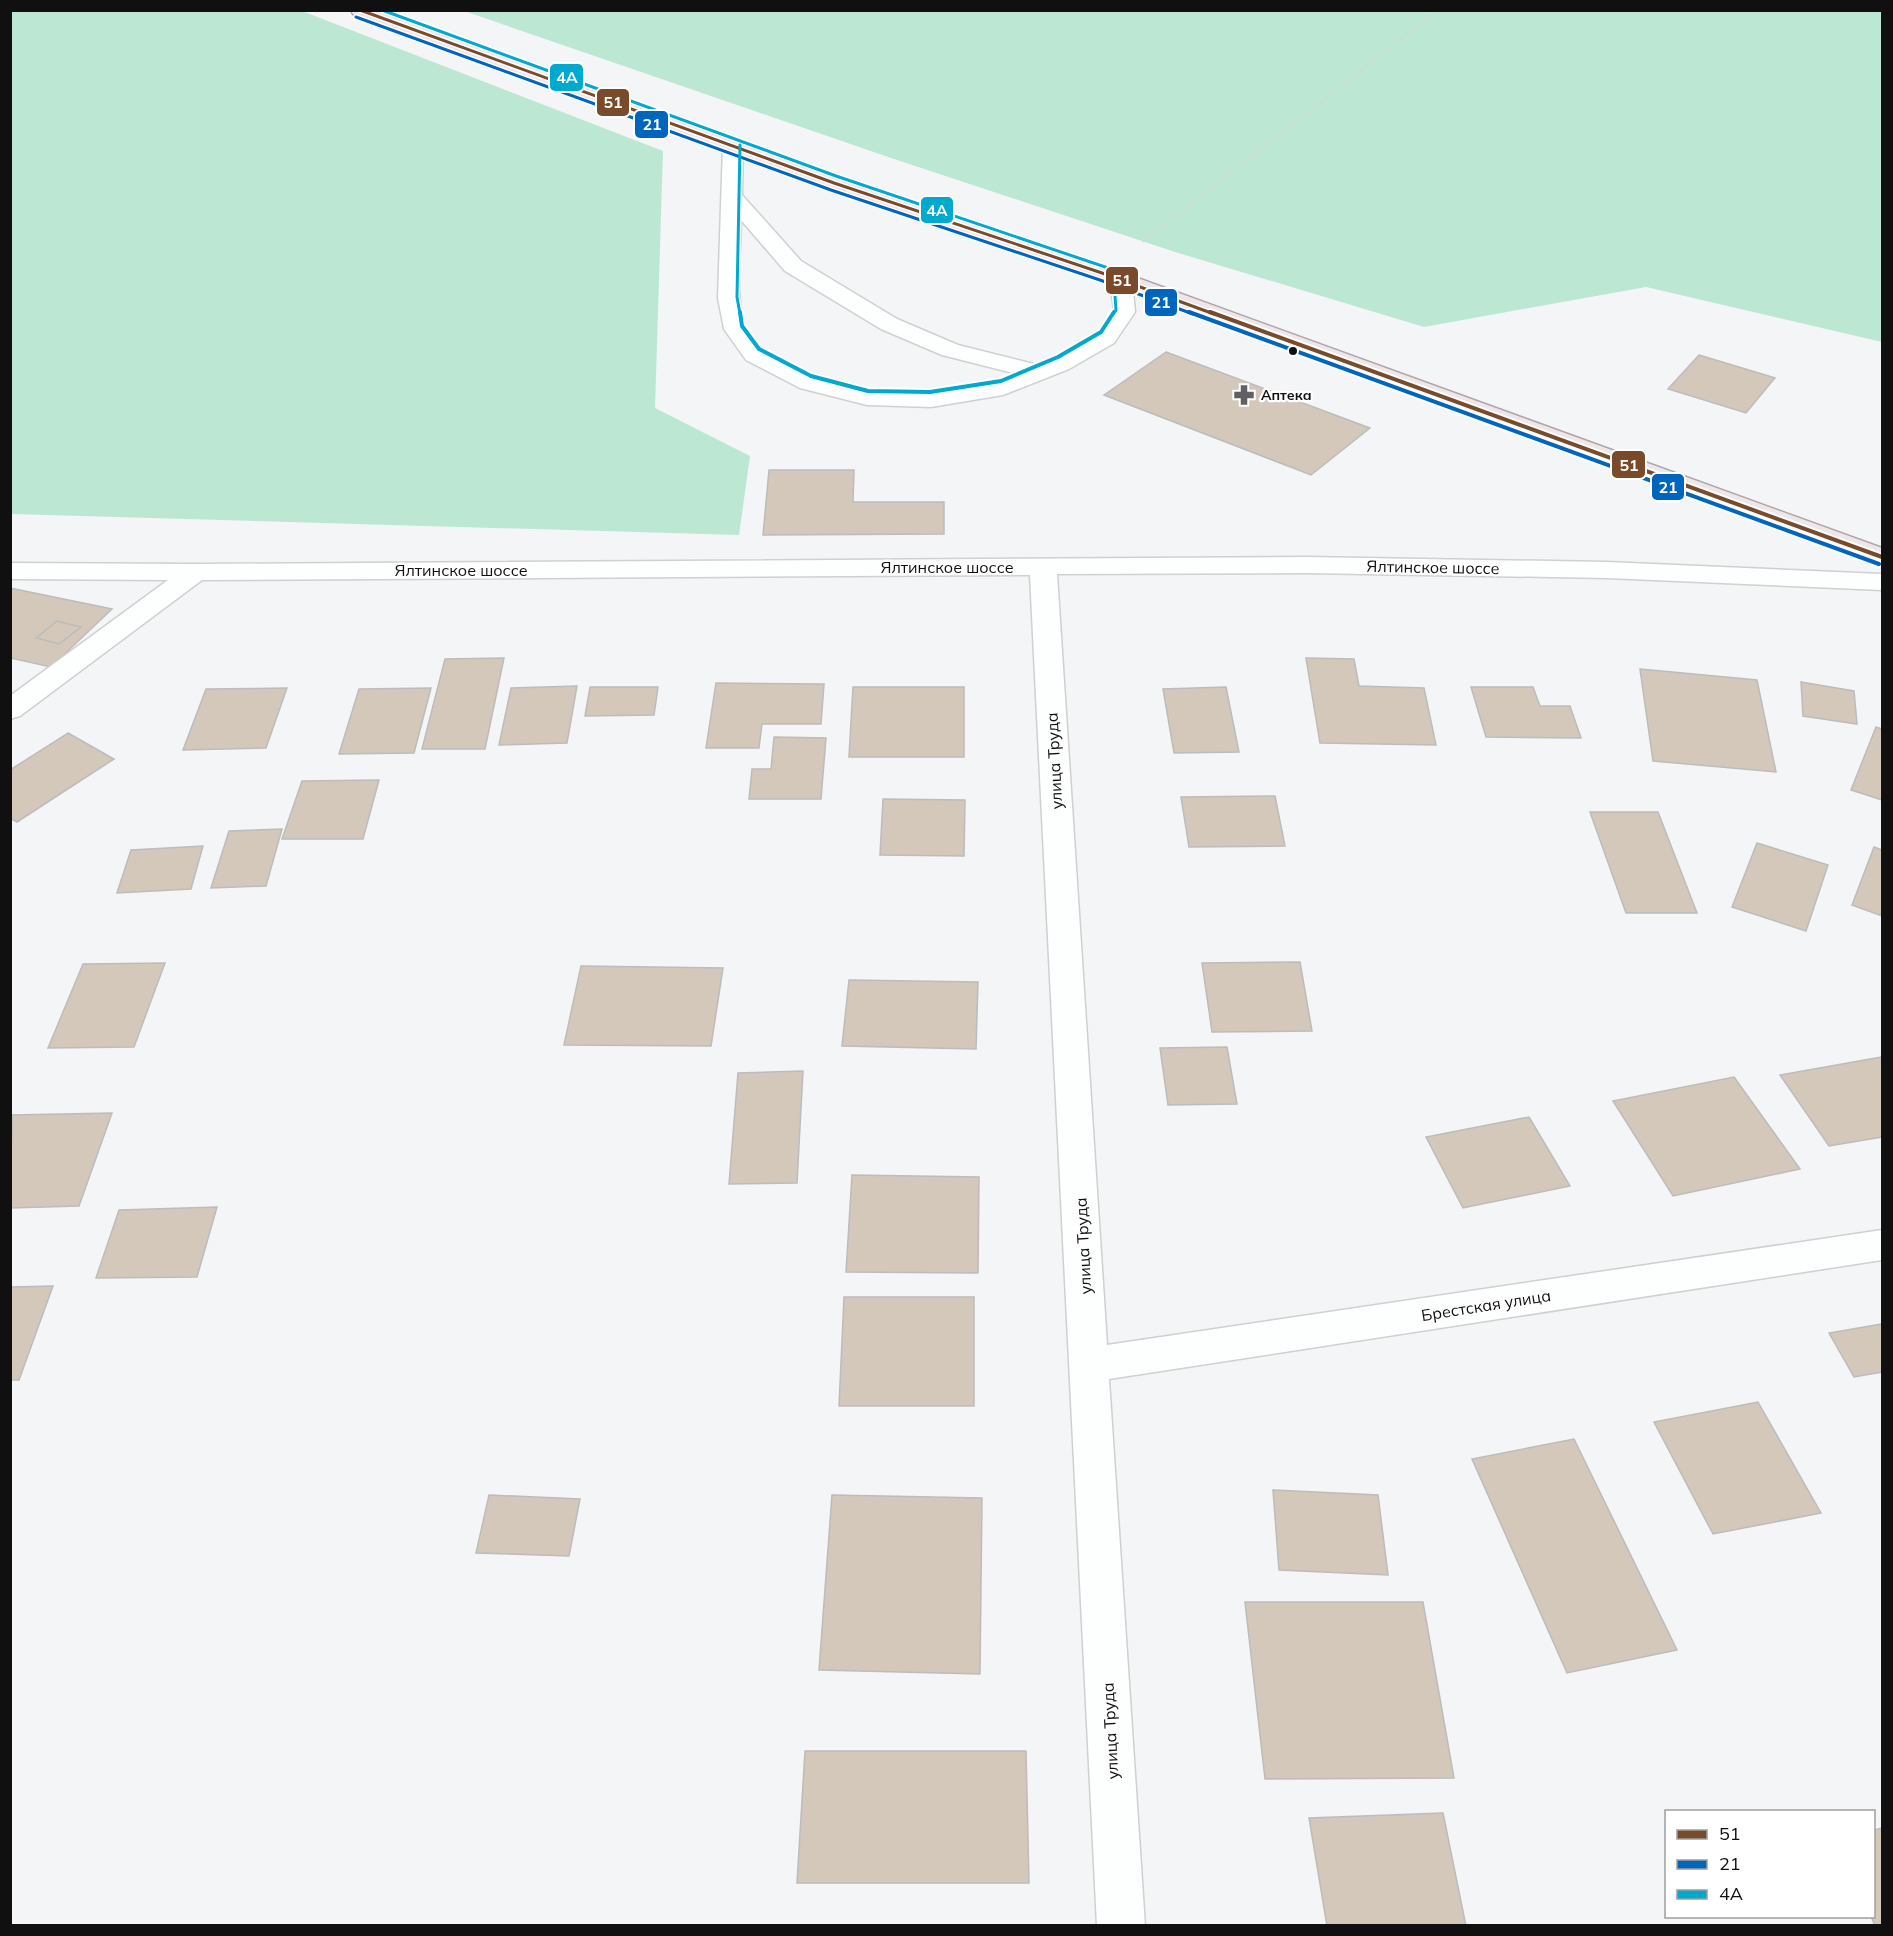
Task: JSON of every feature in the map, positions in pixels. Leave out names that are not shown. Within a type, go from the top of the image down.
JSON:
[{"type":"main road","points":[[359,10],[834,183],[1111,277],[1882,557]]},
{"type":"street","points":[[733,146],[729,298],[735,329],[754,355],[808,382],[867,398],[931,400],[1003,388],[1040,373],[1106,338],[1124,312],[1111,277]]},
{"type":"street","points":[[731,195],[793,266],[889,324],[950,350],[1040,373]]},
{"type":"street","name":"Ялтинское шоссе","points":[[10,571],[196,572],[1306,565],[1607,570],[1882,582]]},
{"type":"street","name":"улица Труда","points":[[1043,567],[1121,1926]]},
{"type":"street","points":[[10,710],[196,572]]},
{"type":"street","name":"Брестская улица","points":[[1090,1365],[1882,1245]]},
{"type":"path","points":[[1111,277],[1438,10]]},
{"type":"green space","points":[[11,10],[302,11],[663,151],[655,408],[750,456],[739,535],[11,514]]},
{"type":"green space","points":[[464,11],[1882,11],[1882,342],[1646,287],[1424,327],[1175,252],[891,158]]},
{"type":"building","points":[[1166,352],[1370,428],[1311,475],[1104,395]]},
{"type":"building","points":[[1699,355],[1775,378],[1746,413],[1668,389]]},
{"type":"building","points":[[769,470],[854,470],[853,502],[944,502],[944,534],[763,535]]},
{"type":"building","points":[[10,588],[112,609],[51,667],[10,658]]},
{"type":"building","points":[[57,621],[81,627],[59,644],[36,638]]},
{"type":"building","points":[[504,658],[485,749],[422,749],[445,659]]},
{"type":"building","points":[[1306,658],[1354,659],[1359,686],[1424,688],[1436,745],[1320,743]]},
{"type":"building","points":[[1640,669],[1757,680],[1776,772],[1653,761]]},
{"type":"building","points":[[1801,682],[1854,691],[1857,724],[1803,716]]},
{"type":"building","points":[[716,683],[824,684],[821,724],[762,724],[759,748],[706,748]]},
{"type":"building","points":[[577,686],[567,743],[499,745],[511,688]]},
{"type":"building","points":[[590,687],[658,687],[654,715],[585,716]]},
{"type":"building","points":[[853,687],[964,687],[964,757],[849,757]]},
{"type":"building","points":[[1226,687],[1239,752],[1174,753],[1163,689]]},
{"type":"building","points":[[1471,687],[1533,687],[1540,706],[1570,706],[1581,738],[1486,737]]},
{"type":"building","points":[[287,688],[266,748],[183,750],[206,689]]},
{"type":"building","points":[[431,688],[414,753],[339,754],[359,689]]},
{"type":"building","points":[[1876,727],[1882,729],[1882,800],[1851,790]]},
{"type":"building","points":[[68,733],[114,759],[17,822],[10,818],[10,770]]},
{"type":"building","points":[[774,737],[826,738],[821,799],[749,799],[752,769],[771,769]]},
{"type":"building","points":[[379,780],[363,839],[282,839],[302,781]]},
{"type":"building","points":[[1275,796],[1285,846],[1189,847],[1181,797]]},
{"type":"building","points":[[883,799],[965,800],[964,856],[880,855]]},
{"type":"building","points":[[1590,812],[1658,812],[1697,913],[1626,913]]},
{"type":"building","points":[[282,829],[266,886],[211,888],[229,831]]},
{"type":"building","points":[[1757,843],[1828,865],[1806,931],[1732,907]]},
{"type":"building","points":[[203,846],[191,889],[117,893],[131,850]]},
{"type":"building","points":[[1874,847],[1882,850],[1882,916],[1852,905]]},
{"type":"building","points":[[1300,962],[1312,1031],[1212,1032],[1202,963]]},
{"type":"building","points":[[165,963],[134,1047],[48,1048],[83,964]]},
{"type":"building","points":[[581,966],[723,968],[711,1046],[564,1045]]},
{"type":"building","points":[[849,980],[978,982],[976,1049],[842,1046]]},
{"type":"building","points":[[1227,1047],[1237,1104],[1168,1105],[1160,1048]]},
{"type":"building","points":[[1882,1057],[1882,1137],[1829,1146],[1780,1075]]},
{"type":"building","points":[[803,1071],[797,1183],[729,1184],[738,1073]]},
{"type":"building","points":[[1734,1077],[1800,1169],[1673,1196],[1613,1101]]},
{"type":"building","points":[[112,1113],[79,1206],[10,1208],[12,1115]]},
{"type":"building","points":[[1529,1117],[1570,1186],[1463,1208],[1426,1137]]},
{"type":"building","points":[[852,1175],[979,1177],[978,1273],[846,1272]]},
{"type":"building","points":[[217,1207],[197,1277],[96,1278],[119,1210]]},
{"type":"building","points":[[53,1286],[19,1380],[10,1380],[10,1287]]},
{"type":"building","points":[[844,1297],[974,1297],[974,1406],[839,1406]]},
{"type":"building","points":[[1882,1324],[1882,1372],[1854,1377],[1829,1333]]},
{"type":"building","points":[[1758,1402],[1821,1513],[1713,1534],[1654,1422]]},
{"type":"building","points":[[1574,1439],[1677,1650],[1567,1673],[1472,1459]]},
{"type":"building","points":[[1273,1490],[1378,1495],[1388,1575],[1279,1570]]},
{"type":"building","points":[[489,1495],[580,1499],[569,1556],[476,1553]]},
{"type":"building","points":[[832,1495],[982,1498],[980,1674],[819,1670]]},
{"type":"building","points":[[1245,1602],[1423,1602],[1454,1778],[1265,1779]]},
{"type":"building","points":[[805,1751],[1026,1751],[1029,1883],[797,1883]]},
{"type":"building","points":[[1443,1813],[1466,1926],[1327,1926],[1309,1818]]},
{"type":"building","points":[[1882,1828],[1882,1926],[1875,1926],[1872,1918],[1875,1918],[1875,1830]]},
{"type":"transit line","name":"51","points":[[360,10],[834,183],[1102,273],[1882,557]]},
{"type":"transit line","name":"4А","points":[[382,10],[836,176],[1123,273]]},
{"type":"transit line","name":"21","points":[[356,17],[831,190],[1100,280],[1879,564]]},
{"type":"transit line","name":"4А","points":[[740,145],[737,297],[742,326],[759,349],[811,376],[868,391],[930,392],[1001,381],[1058,357],[1101,332],[1116,310],[1114,281]]},
{"type":"place","name":"Аптека","points":[[1244,395]]}]
